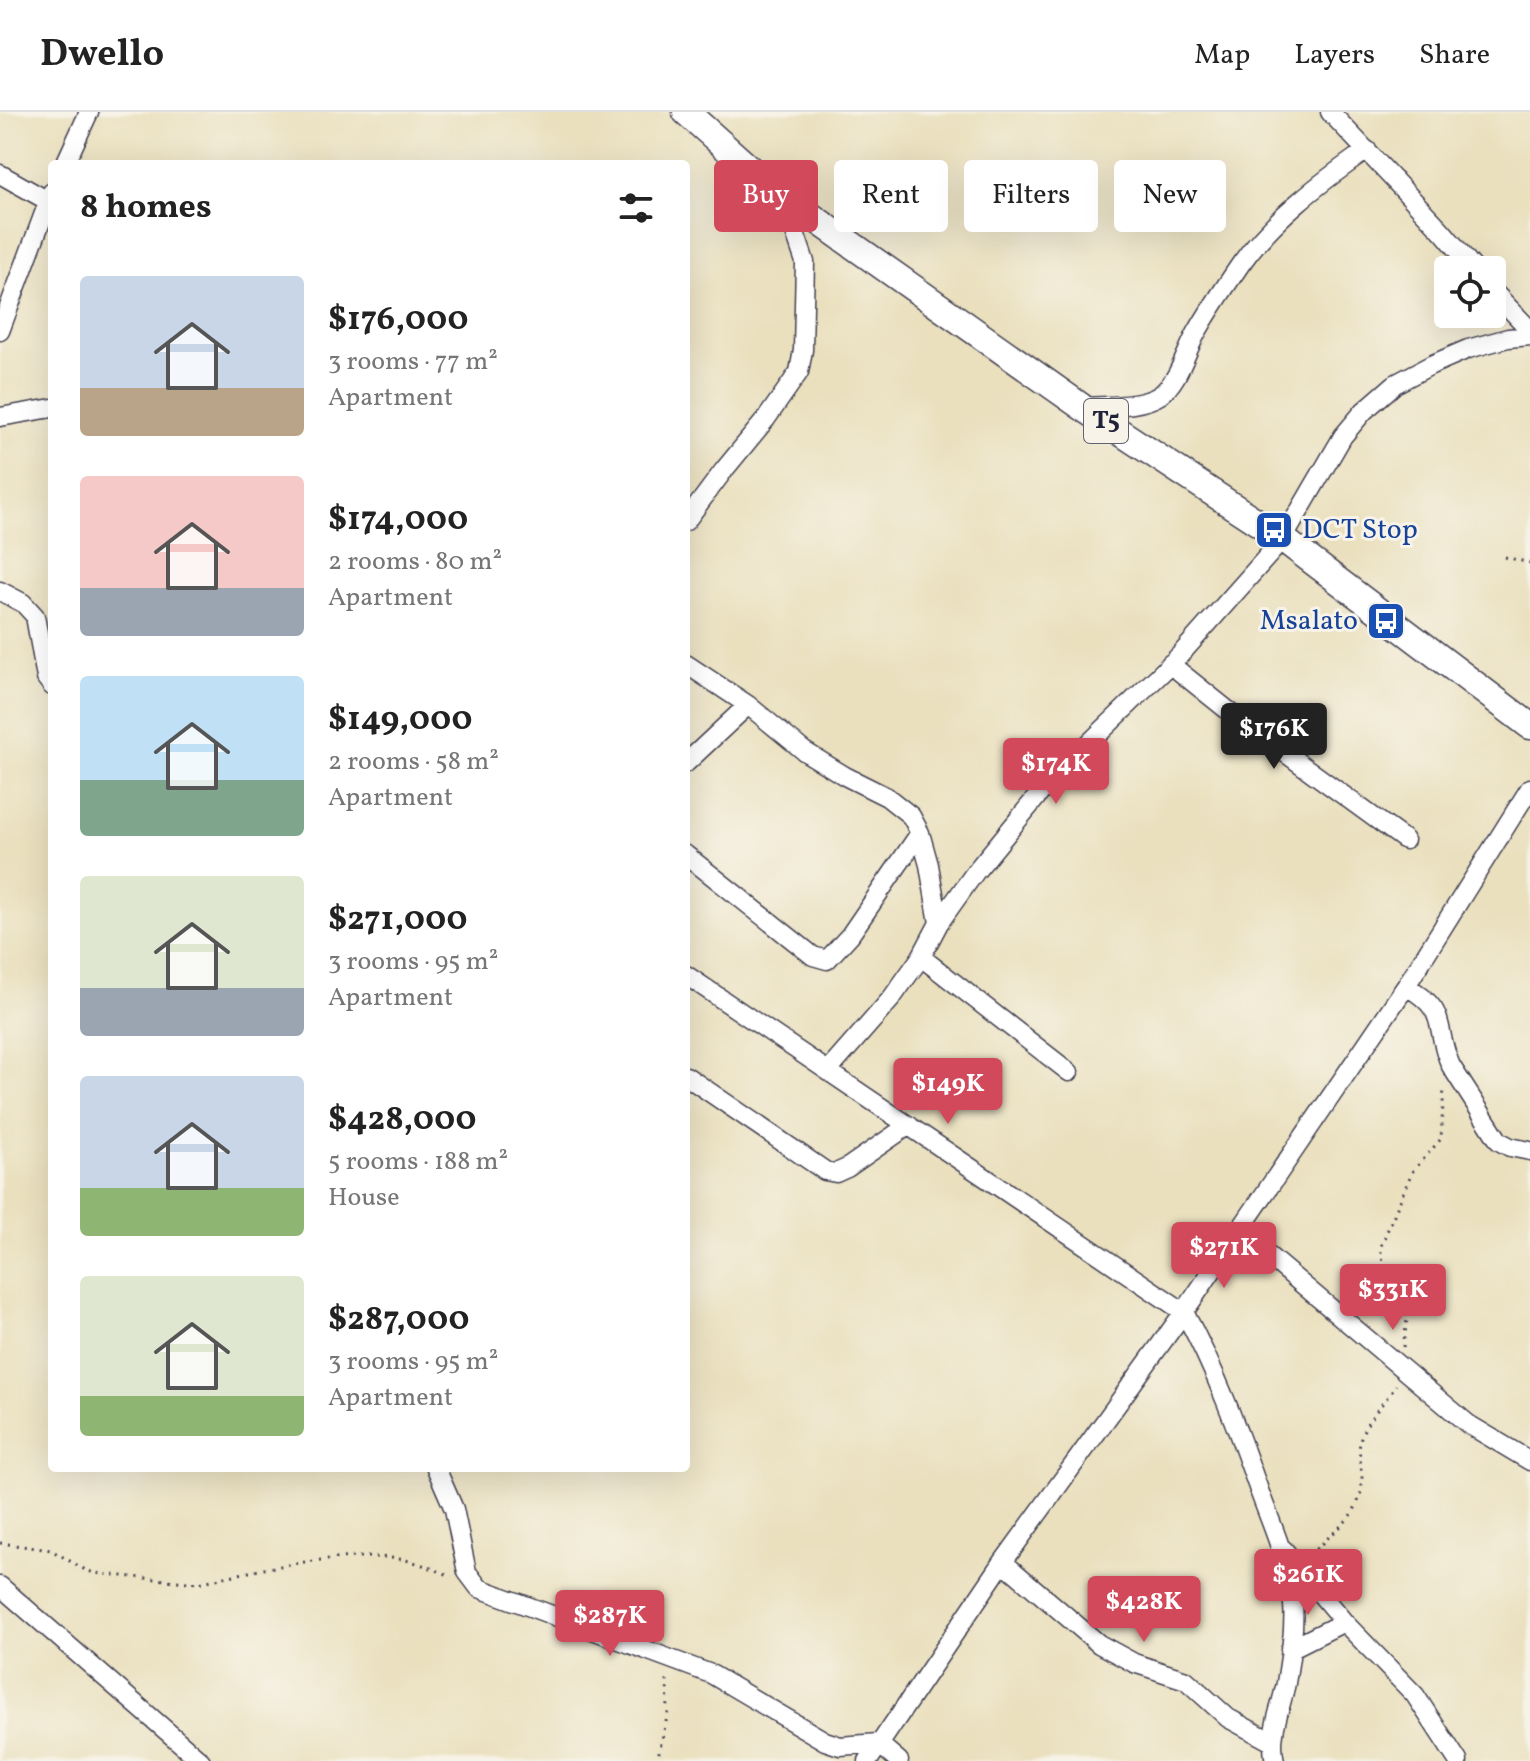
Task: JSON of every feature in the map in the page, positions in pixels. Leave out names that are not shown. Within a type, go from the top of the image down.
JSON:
[{"type":"highway","name":"T5","points":[[686,112],[741,160]]},
{"type":"highway","name":"T5","points":[[818,222],[1082,407],[1283,539],[1530,726]]},
{"type":"street","points":[[67,160],[89,112]]},
{"type":"street","points":[[1330,112],[1462,256]]},
{"type":"street","points":[[1082,407],[1124,404],[1160,395],[1168,387],[1197,333],[1253,247],[1286,215],[1367,150]]},
{"type":"street","points":[[0,174],[48,195]]},
{"type":"street","points":[[0,331],[48,201]]},
{"type":"street","points":[[690,516],[799,372],[803,350],[805,262],[795,232]]},
{"type":"street","points":[[828,1071],[891,999],[976,871],[1049,782],[1170,664],[1283,539],[1343,436],[1364,411],[1395,384],[1468,349],[1530,333],[1506,306]]},
{"type":"street","points":[[0,417],[48,409]]},
{"type":"street","points":[[0,591],[23,603],[35,616],[48,623]]},
{"type":"street","points":[[35,616],[48,681]]},
{"type":"street","points":[[1170,664],[1240,720],[1405,840]]},
{"type":"street","points":[[690,667],[748,705],[804,751],[901,806],[911,816],[920,833],[929,865],[939,923]]},
{"type":"street","points":[[690,759],[748,705]]},
{"type":"street","points":[[868,1761],[1003,1562],[1184,1312],[1406,986],[1530,788]]},
{"type":"street","points":[[690,858],[813,956],[827,960],[850,935],[920,833]]},
{"type":"street","points":[[921,957],[1069,1072]]},
{"type":"street","points":[[690,978],[1184,1312],[1214,1372],[1279,1544],[1293,1604],[1286,1682],[1273,1752],[1228,1718],[1186,1680],[1134,1663],[1099,1644],[1003,1562]]},
{"type":"street","points":[[1406,986],[1430,1002],[1439,1020],[1446,1055],[1499,1141],[1530,1151]]},
{"type":"street","points":[[690,1079],[825,1171],[836,1173],[847,1168],[909,1125]]},
{"type":"street","points":[[1238,1230],[1468,1424],[1530,1461]]},
{"type":"street","points":[[438,1472],[454,1509],[463,1558],[473,1582],[490,1593],[711,1674],[825,1741],[840,1746],[878,1743],[899,1761]]},
{"type":"street","points":[[1279,1544],[1344,1622],[1415,1695],[1458,1761]]},
{"type":"street","points":[[0,1586],[201,1761]]},
{"type":"street","points":[[1290,1649],[1344,1622]]},
{"type":"path","points":[[1505,557],[1530,563]]},
{"type":"path","points":[[1301,1572],[1311,1554],[1351,1514],[1356,1505],[1363,1479],[1361,1438],[1392,1392],[1403,1369],[1408,1291],[1383,1262],[1380,1248],[1412,1172],[1441,1139],[1446,1055]]},
{"type":"path","points":[[0,1543],[51,1550],[87,1571],[172,1582],[198,1583],[313,1562],[378,1558],[407,1561],[473,1582]]},
{"type":"path","points":[[657,1761],[668,1713],[664,1656]]},
{"type":"place","name":"DCT Stop","points":[[1274,530]]},
{"type":"place","name":"Msalato","points":[[1386,621]]}]
